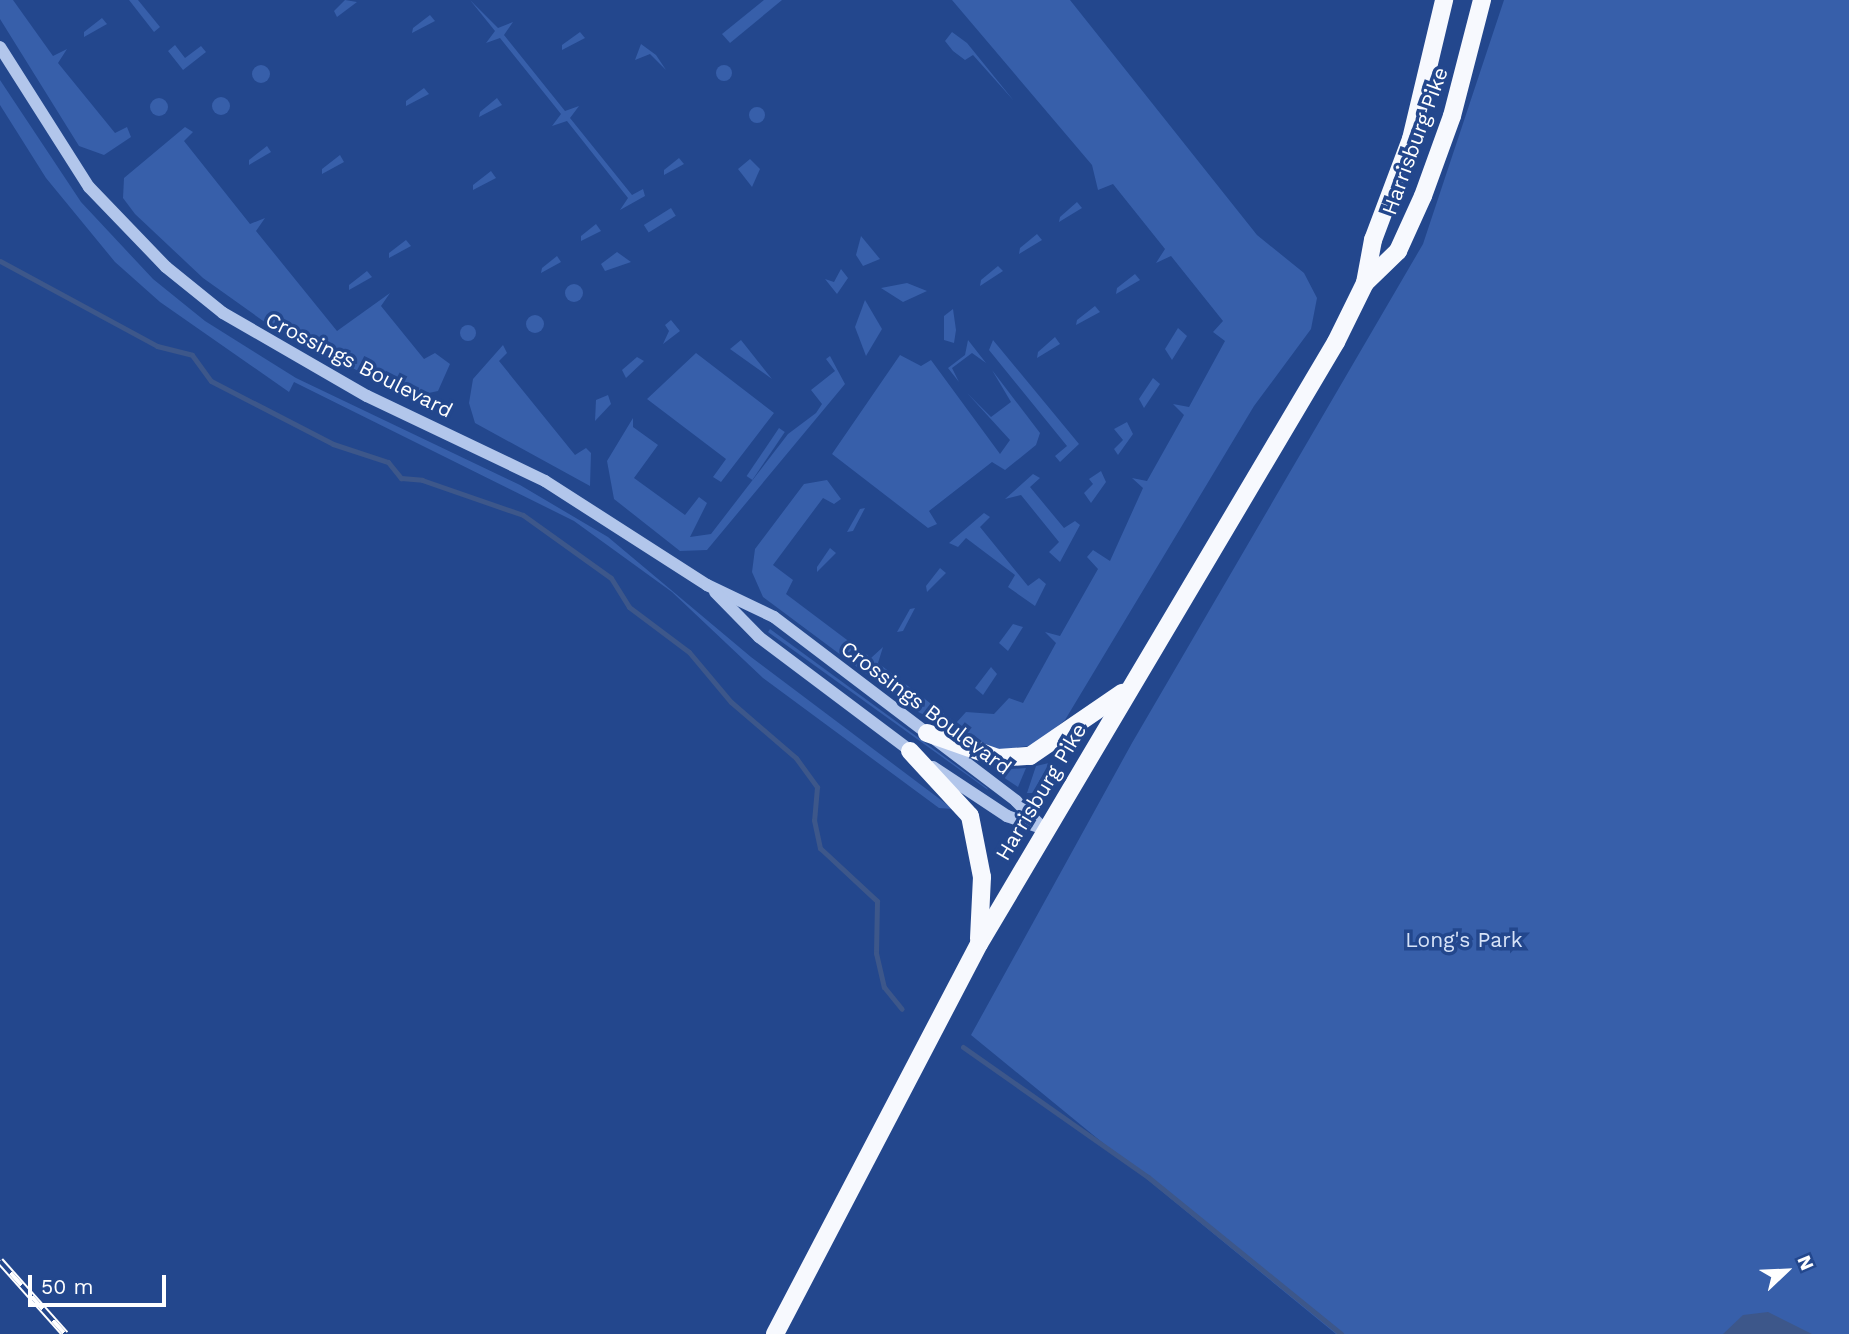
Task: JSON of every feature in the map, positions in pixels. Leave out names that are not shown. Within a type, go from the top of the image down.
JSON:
[{"type":"main road","name":"Harrisburg Pike","points":[[1365,283],[1373,240],[1424,95],[1444,0]]},
{"type":"main road","name":"Harrisburg Pike","points":[[775,1334],[979,944],[1044,829],[1130,687],[1365,283],[1398,251],[1423,196],[1452,116],[1482,0]]},
{"type":"main road","points":[[927,733],[998,758],[1032,756],[1130,687]]},
{"type":"main road","points":[[910,751],[970,816],[982,877],[979,944]]},
{"type":"street","name":"Crossings Boulevard","points":[[0,47],[89,187],[166,267],[223,313],[294,358],[610,516],[707,584],[774,617],[927,733],[1044,829]]},
{"type":"street","name":"Crossings Boulevard","points":[[707,584],[759,637],[910,751],[1007,816],[1044,829]]},
{"type":"green space","points":[[0,0],[13,0],[53,56],[67,49],[58,63],[115,133],[127,127],[131,137],[104,155],[79,146],[0,19]]},
{"type":"green space","points":[[129,0],[138,0],[160,27],[154,32]]},
{"type":"green space","points":[[345,0],[357,2],[337,17],[334,11]]},
{"type":"green space","points":[[470,0],[498,28],[513,22],[504,35],[565,111],[579,106],[570,118],[632,195],[643,189],[645,196],[620,210],[628,198],[567,121],[552,126],[561,114],[500,38],[486,43],[495,31]]},
{"type":"green space","points":[[764,0],[782,0],[730,43],[722,34]]},
{"type":"green space","points":[[952,0],[1070,0],[1257,235],[1304,273],[1317,298],[1311,329],[1254,406],[1065,720],[1035,745],[998,750],[916,711],[763,597],[752,572],[755,549],[804,484],[827,480],[841,499],[834,504],[823,498],[773,565],[793,580],[786,594],[871,658],[883,647],[878,663],[956,723],[966,712],[994,714],[1009,698],[1023,703],[1056,643],[1045,632],[1060,636],[1098,569],[1087,557],[1093,550],[1110,561],[1143,488],[1132,478],[1147,481],[1184,415],[1173,404],[1189,407],[1225,341],[1213,332],[1223,321],[1171,256],[1156,263],[1165,249],[1113,184],[1098,190],[1092,165]]},
{"type":"green space","name":"Long's Park","points":[[1504,0],[1849,0],[1849,1334],[1336,1334],[971,1035],[1132,743],[1423,244]]},
{"type":"green space","points":[[430,15],[435,21],[412,33],[413,28]]},
{"type":"green space","points":[[102,18],[107,24],[84,37],[84,32]]},
{"type":"green space","points":[[580,32],[585,38],[562,50],[562,45]]},
{"type":"green space","points":[[952,32],[967,43],[1014,101],[973,55],[965,60],[953,51],[945,41]]},
{"type":"green space","points":[[641,44],[656,55],[666,70],[650,54],[635,60]]},
{"type":"green space","points":[[175,45],[185,58],[201,46],[206,52],[183,70],[168,51]]},
{"type":"green space","points":[[257,65],[265,65],[270,74],[268,81],[257,83],[252,78],[252,70]]},
{"type":"green space","points":[[724,65],[732,73],[724,81],[716,73]]},
{"type":"green space","points":[[0,80],[81,202],[153,279],[205,321],[296,378],[520,485],[608,537],[751,657],[953,809],[939,808],[763,678],[672,592],[574,521],[294,382],[289,392],[160,302],[115,262],[46,178],[0,105]]},
{"type":"green space","points":[[424,88],[429,94],[406,106],[406,101]]},
{"type":"green space","points":[[217,97],[225,97],[230,106],[228,113],[217,115],[212,110],[212,102]]},
{"type":"green space","points":[[155,98],[163,98],[168,107],[166,114],[155,116],[150,111],[150,103]]},
{"type":"green space","points":[[497,98],[502,105],[479,117],[480,112]]},
{"type":"green space","points":[[757,107],[763,109],[763,121],[757,123],[751,121],[749,115],[751,109]]},
{"type":"green space","points":[[185,127],[193,132],[184,141],[250,224],[265,218],[256,231],[337,331],[390,293],[381,306],[424,359],[435,353],[450,364],[438,391],[410,397],[273,328],[203,278],[135,214],[123,198],[124,178]]},
{"type":"green space","points":[[267,146],[271,152],[249,165],[249,160]]},
{"type":"green space","points":[[340,155],[344,162],[322,174],[322,169]]},
{"type":"green space","points":[[679,158],[684,164],[664,175],[664,170]]},
{"type":"green space","points":[[750,159],[760,169],[752,187],[738,169]]},
{"type":"green space","points":[[491,171],[496,178],[473,190],[473,185]]},
{"type":"green space","points":[[1077,202],[1082,208],[1059,222],[1060,217]]},
{"type":"green space","points":[[671,208],[676,216],[649,233],[644,225]]},
{"type":"green space","points":[[596,224],[601,231],[581,241],[581,236]]},
{"type":"green space","points":[[1037,234],[1042,240],[1019,254],[1020,248]]},
{"type":"green space","points":[[861,236],[880,259],[863,266],[856,255]]},
{"type":"green space","points":[[406,240],[411,246],[389,258],[389,253]]},
{"type":"green space","points":[[617,252],[631,262],[605,271],[601,264]]},
{"type":"green space","points":[[557,256],[561,262],[541,273],[542,268]]},
{"type":"green space","points":[[998,266],[1003,271],[980,286],[981,280]]},
{"type":"green space","points":[[841,269],[848,278],[837,294],[825,279],[834,282]]},
{"type":"green space","points":[[367,271],[372,277],[349,290],[349,285]]},
{"type":"green space","points":[[1135,274],[1140,280],[1116,294],[1117,288]]},
{"type":"green space","points":[[907,283],[927,291],[903,302],[881,288]]},
{"type":"green space","points":[[570,284],[578,284],[583,293],[581,300],[570,302],[565,297],[565,289]]},
{"type":"green space","points":[[865,300],[882,329],[866,356],[855,327]]},
{"type":"green space","points":[[1095,306],[1100,312],[1076,325],[1077,320]]},
{"type":"green space","points":[[953,309],[956,330],[954,343],[944,340],[944,316]]},
{"type":"green space","points":[[531,315],[539,315],[544,324],[542,331],[531,333],[526,328],[526,320]]},
{"type":"green space","points":[[671,320],[680,331],[663,344],[669,331],[665,325]]},
{"type":"green space","points":[[468,325],[474,327],[474,339],[468,341],[462,339],[460,333],[462,327]]},
{"type":"green space","points":[[1178,328],[1187,336],[1172,360],[1165,349]]},
{"type":"green space","points":[[1055,337],[1060,344],[1037,358],[1038,352]]},
{"type":"green space","points":[[741,340],[772,379],[730,349]]},
{"type":"green space","points":[[968,340],[986,363],[972,353],[952,368],[959,382],[948,368],[965,355]]},
{"type":"green space","points":[[993,340],[1079,444],[1060,462],[1055,456],[1067,446],[989,350]]},
{"type":"green space","points":[[503,345],[507,353],[499,361],[575,455],[586,448],[591,453],[590,486],[475,423],[469,403],[473,379]]},
{"type":"green space","points":[[696,353],[774,413],[721,482],[713,477],[726,459],[647,399]]},
{"type":"green space","points":[[900,355],[921,366],[931,360],[1000,454],[1010,440],[967,393],[991,417],[1011,402],[992,370],[1040,433],[1036,445],[1005,470],[992,462],[929,511],[937,524],[928,528],[832,454]]},
{"type":"green space","points":[[830,356],[845,384],[707,550],[680,551],[614,499],[607,461],[633,418],[633,427],[658,445],[634,478],[685,515],[699,497],[707,503],[690,537],[711,534],[788,434],[816,413],[822,404],[811,390],[835,371],[826,359]]},
{"type":"green space","points":[[637,357],[644,361],[626,378],[622,370]]},
{"type":"green space","points":[[1153,378],[1160,384],[1144,408],[1139,399]]},
{"type":"green space","points":[[608,395],[611,404],[595,421],[596,400]]},
{"type":"green space","points":[[1127,422],[1133,434],[1118,455],[1114,449],[1123,440],[1114,429]]},
{"type":"green space","points":[[779,428],[785,432],[752,480],[747,476]]},
{"type":"green space","points":[[1101,471],[1106,482],[1091,503],[1084,493],[1093,484],[1089,479]]},
{"type":"green space","points":[[1033,474],[1040,478],[1030,487],[1064,528],[1075,521],[1080,525],[1060,562],[1049,552],[1059,542],[1021,495],[1005,499]]},
{"type":"green space","points":[[865,508],[853,531],[847,532],[860,509]]},
{"type":"green space","points":[[984,513],[990,517],[980,527],[1028,586],[1039,578],[1046,584],[1035,606],[1008,587],[1015,575],[966,538],[958,547],[949,543]]},
{"type":"green space","points":[[830,548],[836,553],[817,572],[817,567]]},
{"type":"green space","points":[[940,568],[946,573],[927,592],[926,586]]},
{"type":"green space","points":[[915,608],[903,631],[897,632],[910,609]]},
{"type":"green space","points":[[1013,624],[1023,627],[1008,651],[999,643]]},
{"type":"green space","points":[[770,629],[987,788],[988,790],[768,632]]},
{"type":"green space","points":[[991,667],[997,674],[983,695],[975,688]]},
{"type":"green space","points":[[1049,763],[1033,793],[1027,793],[1036,766]]},
{"type":"green space","points":[[1026,768],[1018,787],[994,771],[995,770]]},
{"type":"shaded area","points":[[1768,1312],[1812,1334],[1723,1334],[1743,1315]]},
{"type":"waterway","points":[[0,261],[157,346],[192,355],[211,381],[333,444],[388,462],[401,478],[422,480],[523,515],[611,578],[629,607],[689,652],[731,702],[796,758],[817,787],[814,820],[820,848],[877,901],[876,953],[884,987],[902,1009]]},
{"type":"waterway","points":[[963,1047],[1148,1177],[1341,1334]]},
{"type":"railway","points":[[0,1261],[65,1334]]}]
